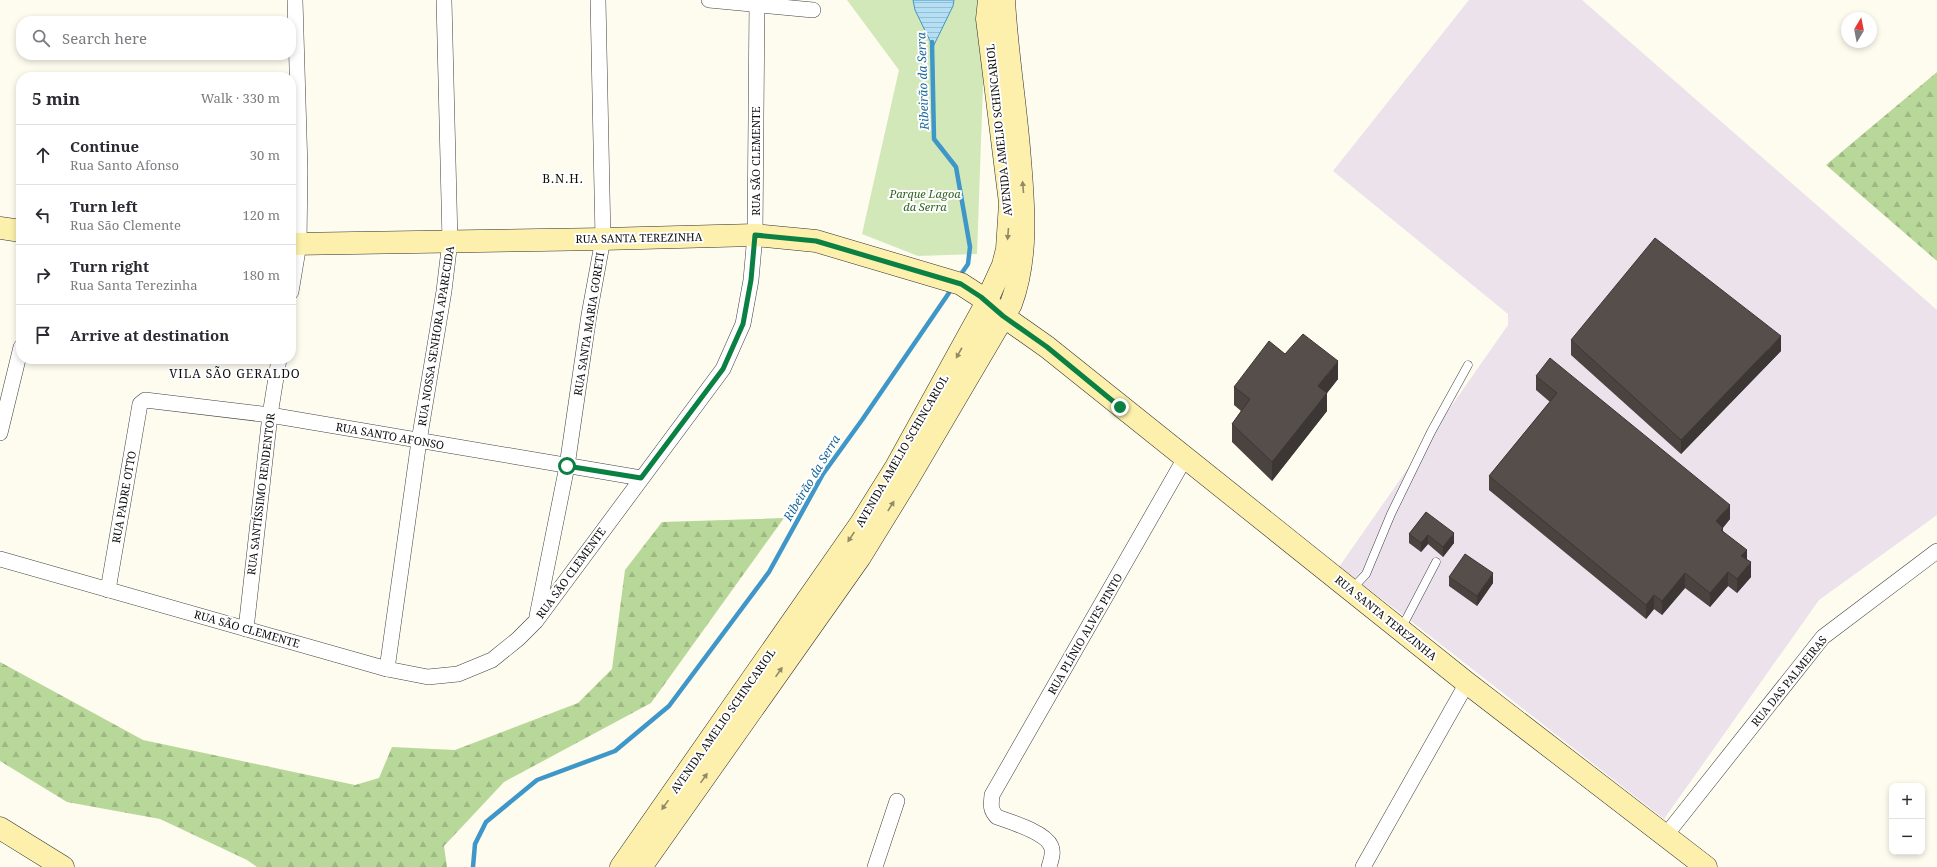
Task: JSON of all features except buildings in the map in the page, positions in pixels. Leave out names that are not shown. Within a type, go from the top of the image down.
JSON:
[{"type":"main road","name":"AVENIDA AMELIO SCHINCARIOL","points":[[621,867],[861,523],[896,467],[971,289],[1003,265],[1007,250],[1010,203],[987,19],[989,0]]},
{"type":"main road","name":"AVENIDA AMELIO SCHINCARIOL","points":[[641,867],[860,557],[908,479],[1007,310],[1018,284],[1022,250],[1024,197],[1006,37],[1004,0]]},
{"type":"main road","points":[[0,228],[16,230]]},
{"type":"main road","name":"RUA SANTA TEREZINHA","points":[[296,244],[755,235],[816,241],[971,289],[1007,310],[1069,365],[1467,683],[1706,867]]},
{"type":"main road","points":[[0,828],[63,867]]},
{"type":"street","points":[[295,0],[295,16]]},
{"type":"street","name":"RUA NOSSA SENHORA APARECIDA","points":[[387,669],[419,441],[444,291],[450,241],[444,0]]},
{"type":"street","name":"RUA SANTA MARIA GORETI","points":[[536,621],[567,466],[589,315],[602,239],[598,0]]},
{"type":"street","points":[[709,0],[757,2],[813,10]]},
{"type":"street","name":"RUA SÃO CLEMENTE","points":[[0,558],[387,669],[428,677],[458,674],[492,660],[518,639],[536,621],[723,369],[743,324],[751,280],[755,235],[757,2]]},
{"type":"street","points":[[296,34],[300,169],[296,229]]},
{"type":"street","points":[[0,433],[17,364]]},
{"type":"street","name":"RUA SANTÍSSIMO RENDENTOR","points":[[246,629],[270,415],[279,364]]},
{"type":"street","name":"RUA SANTO AFONSO","points":[[140,404],[148,400],[270,415],[641,478]]},
{"type":"street","name":"RUA PADRE OTTO","points":[[108,590],[140,404]]},
{"type":"street","name":"RUA PLÍNIO ALVES PINTO","points":[[1049,867],[1052,846],[1045,838],[997,817],[992,812],[992,795],[1185,458]]},
{"type":"street","name":"RUA DAS PALMEIRAS","points":[[1666,835],[1823,637],[1935,557]]},
{"type":"street","points":[[1363,867],[1467,683]]},
{"type":"street","points":[[875,867],[897,801]]},
{"type":"lane","points":[[1351,590],[1366,574],[1391,514],[1431,432],[1468,365]]},
{"type":"lane","points":[[1401,630],[1436,562]]},
{"type":"shaded area","points":[[1469,0],[1582,0],[1937,310],[1937,515],[1819,600],[1664,819],[1407,618],[1339,567],[1508,325],[1508,314],[1333,171]]},
{"type":"green space","name":"Parque Lagoa da Serra","points":[[847,0],[986,0],[977,254],[918,256],[862,234],[899,70]]},
{"type":"green space","points":[[1937,72],[1937,261],[1826,165]]},
{"type":"green space","points":[[784,518],[651,703],[504,782],[444,846],[447,867],[257,867],[247,860],[160,819],[67,802],[0,761],[0,662],[143,740],[355,785],[379,778],[392,747],[455,750],[578,703],[612,669],[625,570],[662,522]]},
{"type":"water","points":[[913,0],[954,0],[953,6],[933,47],[915,10]]},
{"type":"waterway","name":"Ribeirão da Serra","points":[[932,42],[934,139],[956,167],[970,247],[968,264],[959,277]]},
{"type":"waterway","name":"Ribeirão da Serra","points":[[473,867],[475,844],[486,822],[537,780],[615,751],[669,706],[769,572],[823,474],[953,287]]},
{"type":"district","name":"B.N.H.","points":[[563,179]]},
{"type":"district","name":"VILA SÃO GERALDO","points":[[235,374]]},
{"type":"route","points":[[567,466],[641,478],[723,369],[743,324],[751,280],[755,235],[779,236],[816,241],[865,254],[961,284],[981,297],[1003,316],[1047,347],[1120,407]]}]
